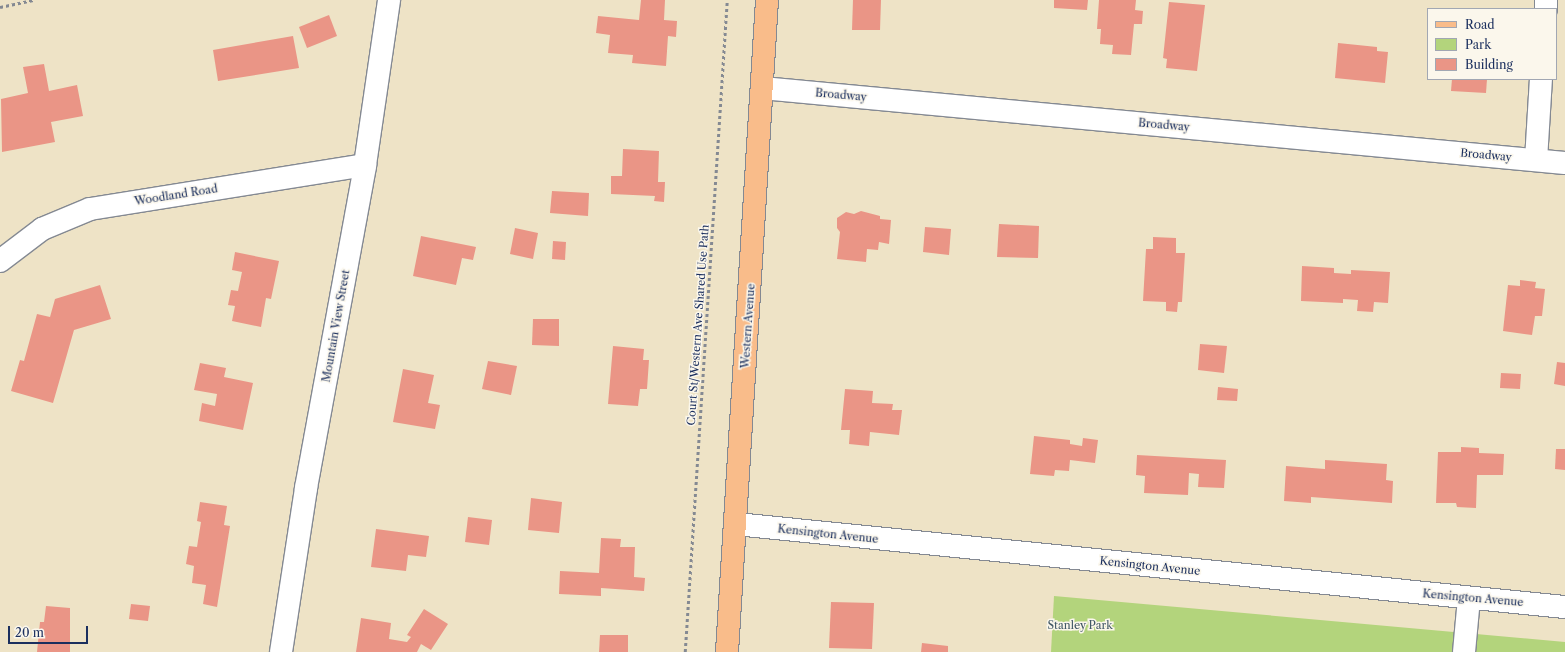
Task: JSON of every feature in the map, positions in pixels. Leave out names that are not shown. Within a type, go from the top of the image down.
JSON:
[{"type":"main road","name":"Western Avenue","points":[[727,652],[767,0]]},
{"type":"street","name":"Mountain View Street","points":[[281,652],[306,488],[365,165],[389,0]]},
{"type":"street","points":[[1536,160],[1541,80]]},
{"type":"street","name":"Broadway","points":[[762,88],[1565,163]]},
{"type":"street","name":"Woodland Road","points":[[0,261],[42,229],[90,209],[365,165]]},
{"type":"street","name":"Kensington Avenue","points":[[736,524],[1565,607]]},
{"type":"street","points":[[1464,652],[1470,598]]},
{"type":"path","points":[[0,7],[33,0]]},
{"type":"path","name":"Court St/Western Ave Shared Use Path","points":[[685,652],[727,0]]},
{"type":"green space","name":"Stanley Park","points":[[1054,596],[1565,642],[1565,652],[1051,652]]},
{"type":"building","points":[[641,0],[665,0],[664,20],[677,21],[676,37],[668,36],[666,66],[632,63],[633,55],[608,53],[610,35],[596,33],[598,16],[639,20]]},
{"type":"building","points":[[853,0],[881,0],[880,30],[852,30]]},
{"type":"building","points":[[1054,0],[1088,0],[1087,10],[1054,8]]},
{"type":"building","points":[[1099,0],[1136,0],[1135,10],[1143,11],[1142,24],[1134,24],[1131,55],[1112,54],[1113,45],[1100,44],[1101,29],[1097,29]]},
{"type":"building","points":[[1169,2],[1205,5],[1197,71],[1166,68],[1167,59],[1163,58]]},
{"type":"building","points":[[329,15],[337,36],[307,48],[299,27]]},
{"type":"building","points":[[293,36],[299,68],[218,81],[213,50]]},
{"type":"building","points":[[1338,43],[1377,47],[1377,51],[1388,52],[1385,83],[1335,78]]},
{"type":"building","points":[[44,64],[49,91],[77,85],[83,116],[51,122],[55,142],[2,152],[1,99],[28,93],[23,67]]},
{"type":"building","points":[[1452,80],[1487,80],[1486,93],[1451,91]]},
{"type":"building","points":[[623,149],[659,151],[658,182],[665,182],[664,202],[654,201],[655,196],[611,194],[611,176],[622,176]]},
{"type":"building","points":[[552,191],[589,193],[588,216],[550,213]]},
{"type":"building","points":[[861,211],[880,216],[880,219],[891,220],[889,244],[879,242],[878,250],[867,249],[866,262],[837,259],[840,232],[837,228],[837,218],[846,212],[854,214]]},
{"type":"building","points":[[999,224],[1039,226],[1038,258],[997,257]]},
{"type":"building","points":[[925,227],[951,229],[949,255],[923,252]]},
{"type":"building","points":[[515,228],[538,233],[533,259],[510,254]]},
{"type":"building","points":[[421,236],[476,247],[473,260],[462,258],[456,285],[413,276]]},
{"type":"building","points":[[1153,237],[1176,238],[1176,253],[1185,253],[1182,302],[1178,302],[1177,312],[1166,311],[1166,302],[1143,301],[1146,249],[1153,249]]},
{"type":"building","points":[[553,241],[566,242],[565,260],[552,259]]},
{"type":"building","points":[[235,252],[279,261],[271,299],[266,298],[261,327],[232,321],[235,306],[228,305],[231,290],[238,291],[242,272],[232,270]]},
{"type":"building","points":[[1302,266],[1334,268],[1334,273],[1351,274],[1351,270],[1390,272],[1388,303],[1374,302],[1373,312],[1357,311],[1358,300],[1343,299],[1343,303],[1301,301]]},
{"type":"building","points":[[1520,280],[1536,282],[1535,288],[1545,289],[1542,316],[1535,316],[1532,335],[1503,331],[1508,285],[1520,286]]},
{"type":"building","points":[[100,285],[111,319],[74,330],[53,403],[11,391],[20,360],[24,361],[37,314],[50,317],[55,299]]},
{"type":"building","points":[[533,319],[559,319],[559,346],[532,345]]},
{"type":"building","points":[[1200,344],[1227,346],[1224,373],[1198,370]]},
{"type":"building","points":[[613,346],[644,349],[643,360],[649,360],[647,389],[640,389],[638,406],[608,404]]},
{"type":"building","points":[[488,361],[517,366],[511,395],[482,389]]},
{"type":"building","points":[[1557,362],[1565,363],[1565,386],[1554,384]]},
{"type":"building","points":[[200,363],[226,368],[224,377],[253,383],[243,430],[199,421],[202,403],[215,406],[217,394],[194,390]]},
{"type":"building","points":[[403,369],[434,375],[428,403],[440,405],[435,429],[393,422]]},
{"type":"building","points":[[1501,373],[1521,374],[1520,389],[1500,388]]},
{"type":"building","points":[[1218,387],[1238,389],[1237,401],[1217,400]]},
{"type":"building","points":[[845,389],[873,391],[872,403],[893,404],[892,410],[902,410],[899,435],[870,432],[869,446],[849,444],[850,430],[841,430]]},
{"type":"building","points":[[1034,436],[1070,440],[1070,444],[1082,446],[1083,438],[1098,440],[1095,463],[1070,460],[1069,471],[1055,470],[1054,476],[1030,474]]},
{"type":"building","points":[[1461,447],[1479,448],[1479,453],[1504,454],[1503,475],[1477,475],[1476,508],[1457,507],[1456,503],[1436,503],[1438,452],[1461,452]]},
{"type":"building","points":[[1556,449],[1565,449],[1565,470],[1555,469]]},
{"type":"building","points":[[1137,455],[1226,460],[1224,488],[1198,487],[1199,474],[1189,473],[1188,495],[1144,493],[1145,476],[1136,475]]},
{"type":"building","points":[[1325,460],[1387,464],[1386,480],[1393,481],[1392,503],[1311,497],[1311,503],[1284,501],[1286,466],[1325,469]]},
{"type":"building","points":[[531,498],[562,502],[559,533],[528,530]]},
{"type":"building","points":[[200,502],[227,506],[224,525],[230,526],[217,607],[203,604],[206,585],[192,583],[194,566],[186,564],[189,546],[197,547],[201,522],[197,521]]},
{"type":"building","points":[[468,517],[492,520],[489,545],[465,542]]},
{"type":"building","points":[[376,529],[429,536],[426,557],[408,555],[406,571],[371,567]]},
{"type":"building","points":[[601,538],[621,539],[620,547],[635,547],[634,577],[645,578],[644,591],[601,588],[601,596],[559,594],[560,571],[599,573]]},
{"type":"building","points":[[831,602],[874,603],[872,649],[829,648]]},
{"type":"building","points":[[131,604],[150,606],[148,621],[129,619]]},
{"type":"building","points":[[46,606],[70,608],[70,652],[37,652],[40,622],[44,622]]},
{"type":"building","points":[[424,609],[448,624],[431,650],[421,644],[417,652],[356,652],[361,618],[391,623],[389,639],[407,642],[411,637],[407,635]]},
{"type":"building","points":[[600,635],[628,635],[628,652],[599,652]]},
{"type":"building","points":[[922,643],[948,646],[948,652],[921,652]]}]
